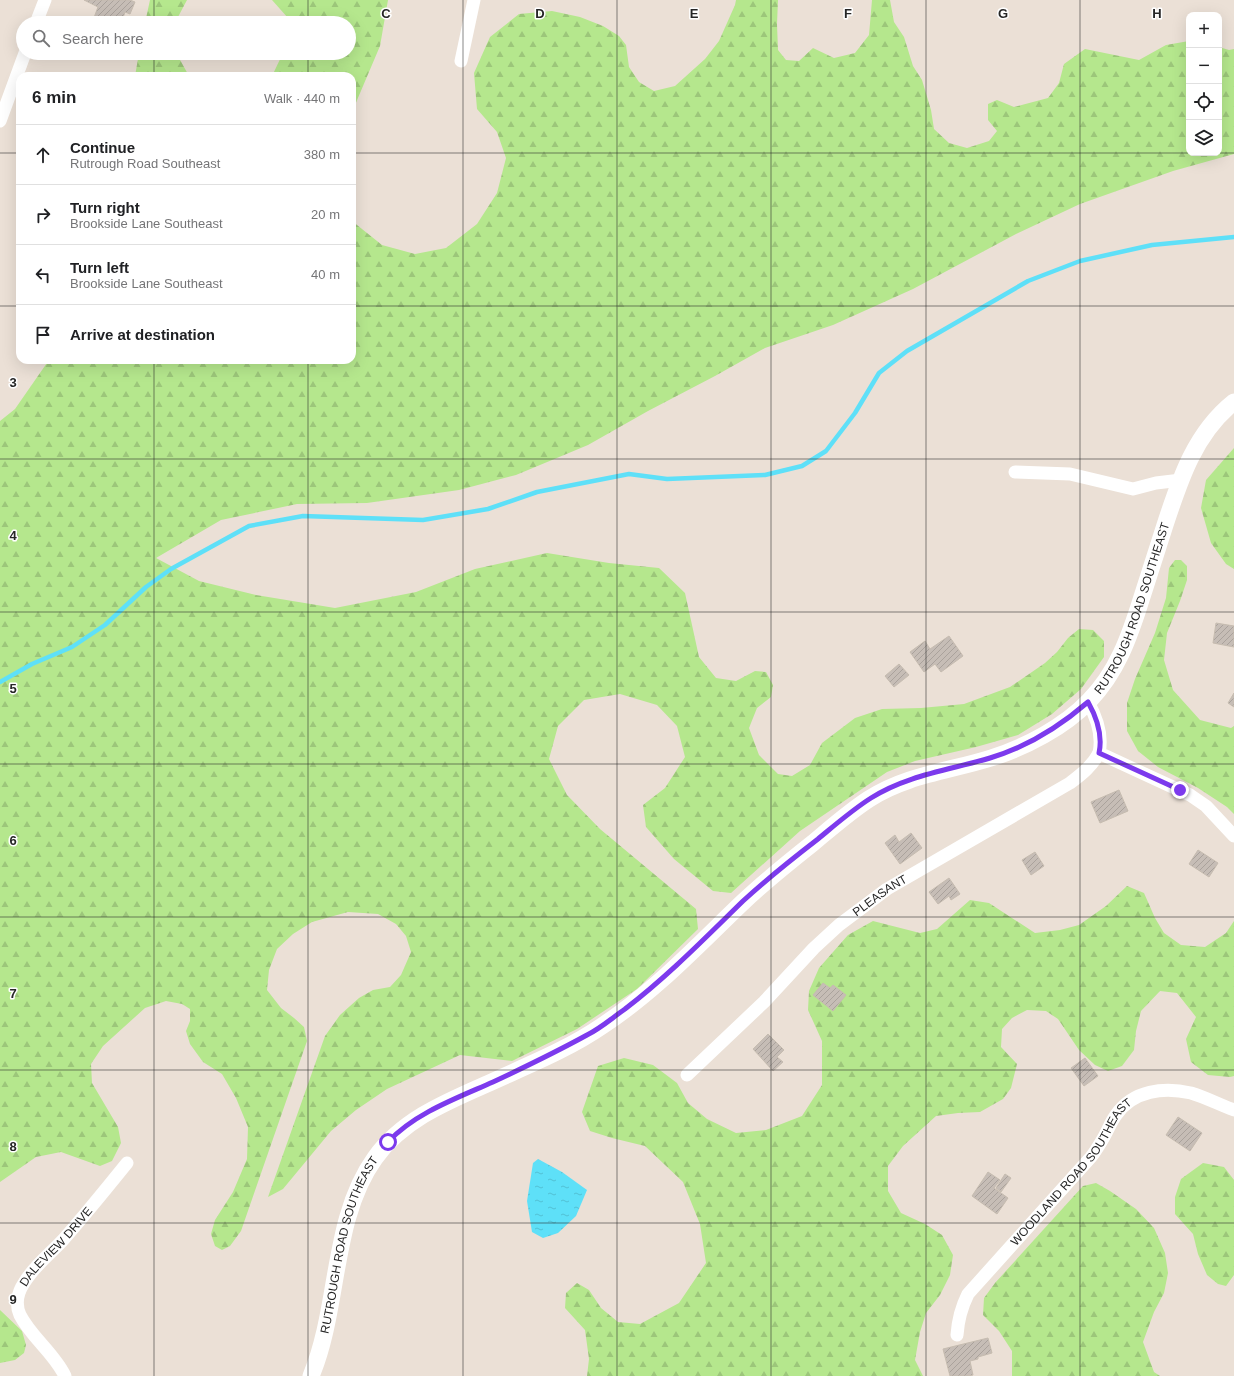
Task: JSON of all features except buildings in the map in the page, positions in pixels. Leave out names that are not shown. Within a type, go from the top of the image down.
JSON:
[{"type":"street","points":[[39,16],[45,0]]},
{"type":"street","points":[[461,61],[474,0]]},
{"type":"street","points":[[18,72],[22,60]]},
{"type":"street","points":[[0,121],[16,77]]},
{"type":"street","name":"RUTROUGH ROAD SOUTHEAST","points":[[311,1376],[325,1336],[340,1251],[352,1200],[364,1175],[388,1142],[421,1116],[543,1059],[605,1024],[648,991],[682,962],[745,900],[782,868],[870,798],[890,787],[911,779],[991,758],[1024,746],[1043,736],[1088,702],[1108,679],[1120,658],[1129,636],[1180,480],[1187,463],[1199,441],[1213,421],[1234,402]]},
{"type":"street","points":[[1015,472],[1070,474],[1133,489],[1156,483],[1180,480]]},
{"type":"street","points":[[1088,702],[1093,711],[1100,733],[1101,746],[1099,753],[1190,795],[1206,806],[1234,836]]},
{"type":"street","name":"PLEASANT","points":[[688,1075],[764,1002],[814,948],[839,925],[888,889],[1070,783],[1084,773],[1094,762],[1099,753]]},
{"type":"street","name":"WOODLAND ROAD SOUTHEAST","points":[[957,1335],[961,1308],[968,1294],[1091,1157],[1101,1143],[1115,1115],[1123,1106],[1146,1092],[1176,1090],[1192,1094],[1234,1110]]},
{"type":"street","name":"DALEVIEW DRIVE","points":[[65,1376],[50,1353],[30,1330],[20,1314],[17,1303],[18,1294],[23,1283],[34,1267],[61,1242],[99,1200],[127,1163]]},
{"type":"green space","points":[[150,0],[187,0],[179,16],[147,16]]},
{"type":"green space","points":[[272,0],[388,0],[380,46],[356,103],[356,72],[274,72],[280,60],[356,60],[356,16],[286,16]]},
{"type":"green space","points":[[736,0],[778,0],[778,50],[786,60],[799,61],[813,48],[834,58],[855,53],[869,35],[872,0],[890,0],[894,22],[904,37],[913,66],[922,80],[931,110],[934,129],[949,143],[967,148],[989,141],[997,131],[988,120],[988,104],[997,100],[1014,107],[1048,98],[1059,83],[1064,64],[1085,49],[1139,60],[1166,45],[1186,42],[1186,156],[1222,156],[1222,48],[1229,50],[1234,49],[1234,154],[1173,171],[1080,204],[1016,234],[913,289],[833,325],[765,348],[588,445],[516,475],[459,490],[367,503],[297,504],[221,520],[156,558],[199,581],[256,595],[335,608],[416,592],[475,569],[547,553],[609,563],[659,568],[685,593],[699,657],[716,678],[736,681],[755,671],[766,672],[773,685],[771,697],[757,708],[749,728],[759,755],[778,774],[792,776],[810,765],[822,743],[855,718],[882,709],[921,708],[964,704],[1010,687],[1045,663],[1057,652],[1068,638],[1079,629],[1093,630],[1104,641],[1104,657],[1081,689],[1052,714],[1018,735],[976,747],[915,761],[887,772],[800,831],[731,893],[713,891],[674,859],[646,827],[643,805],[665,788],[685,757],[677,726],[657,705],[620,694],[584,700],[558,726],[549,759],[567,795],[600,829],[696,909],[698,929],[637,989],[577,1029],[512,1061],[460,1055],[387,1089],[356,1110],[331,1131],[283,1189],[268,1197],[325,1036],[340,1015],[359,998],[373,990],[390,987],[401,975],[411,952],[406,936],[396,924],[378,914],[348,912],[312,922],[293,934],[277,949],[269,970],[267,990],[281,1008],[304,1027],[307,1041],[241,1231],[230,1246],[222,1250],[215,1246],[211,1234],[215,1220],[233,1192],[247,1159],[248,1127],[236,1098],[222,1074],[203,1062],[190,1044],[186,1031],[190,1021],[190,1009],[182,1004],[166,1001],[145,1008],[103,1046],[91,1064],[92,1083],[118,1127],[121,1143],[112,1161],[100,1166],[61,1152],[36,1157],[0,1182],[0,421],[15,409],[46,364],[356,364],[356,224],[382,245],[415,254],[446,248],[477,224],[497,193],[506,158],[497,132],[477,109],[474,73],[490,37],[519,14],[552,11],[580,17],[603,26],[619,36],[626,45],[629,67],[639,82],[654,91],[675,86],[705,59],[719,41]]},
{"type":"green space","points":[[138,60],[180,60],[187,72],[136,72]]},
{"type":"green space","points":[[1234,448],[1234,569],[1226,564],[1211,543],[1201,508],[1206,480]]},
{"type":"green space","points":[[1175,560],[1181,560],[1187,566],[1187,580],[1167,633],[1164,660],[1173,690],[1200,720],[1231,728],[1234,726],[1234,814],[1227,807],[1198,788],[1158,767],[1138,751],[1127,731],[1127,703],[1135,679],[1155,633],[1166,598],[1169,568]]},
{"type":"green space","points":[[1127,886],[1144,893],[1155,918],[1164,933],[1181,945],[1205,947],[1226,933],[1234,921],[1234,1076],[1208,1075],[1191,1062],[1186,1039],[1196,1017],[1177,993],[1160,991],[1141,1011],[1136,1031],[1134,1050],[1122,1066],[1108,1071],[1095,1065],[1079,1050],[1058,1019],[1046,1011],[1027,1010],[1012,1018],[1002,1029],[1001,1047],[1017,1064],[1011,1088],[1003,1099],[980,1112],[936,1116],[903,1146],[888,1166],[888,1191],[901,1213],[925,1224],[942,1235],[953,1255],[950,1275],[940,1295],[926,1313],[920,1332],[915,1360],[923,1376],[587,1376],[589,1359],[585,1330],[565,1308],[566,1293],[577,1283],[589,1290],[601,1308],[618,1322],[640,1324],[679,1303],[706,1263],[700,1224],[683,1182],[645,1146],[590,1131],[582,1112],[598,1066],[624,1058],[653,1065],[677,1083],[688,1103],[707,1119],[736,1133],[766,1130],[802,1116],[822,1085],[822,1041],[808,1010],[809,991],[819,968],[848,935],[873,921],[920,933],[937,929],[970,900],[989,903],[1035,933],[1060,930],[1079,925],[1106,906]]},
{"type":"green space","points":[[1203,1163],[1224,1167],[1234,1180],[1234,1275],[1226,1286],[1218,1284],[1207,1275],[1198,1254],[1193,1234],[1175,1214],[1175,1197],[1181,1179]]},
{"type":"green space","points":[[1096,1183],[1136,1209],[1154,1228],[1165,1253],[1168,1273],[1164,1293],[1154,1312],[1143,1342],[1154,1372],[1160,1376],[1012,1376],[1012,1351],[999,1331],[983,1315],[984,1298],[995,1283],[1083,1186]]},
{"type":"green space","points":[[0,1310],[22,1331],[26,1345],[24,1353],[15,1360],[0,1363]]},
{"type":"water","points":[[538,1159],[562,1172],[587,1190],[576,1216],[558,1233],[543,1238],[532,1232],[527,1201],[533,1163]]},
{"type":"waterway","points":[[0,682],[32,664],[72,647],[105,625],[146,587],[171,569],[249,526],[303,516],[423,520],[488,509],[537,492],[629,474],[667,479],[765,475],[802,466],[826,451],[855,413],[879,373],[907,351],[1028,281],[1080,261],[1152,245],[1234,237]]},
{"type":"route","points":[[388,1142],[421,1116],[452,1100],[543,1059],[605,1024],[648,991],[682,962],[745,900],[782,868],[851,812],[870,798],[890,787],[911,779],[991,758],[1024,746],[1043,736],[1072,716],[1088,702],[1093,711],[1100,733],[1101,746],[1099,753],[1180,790]]}]
